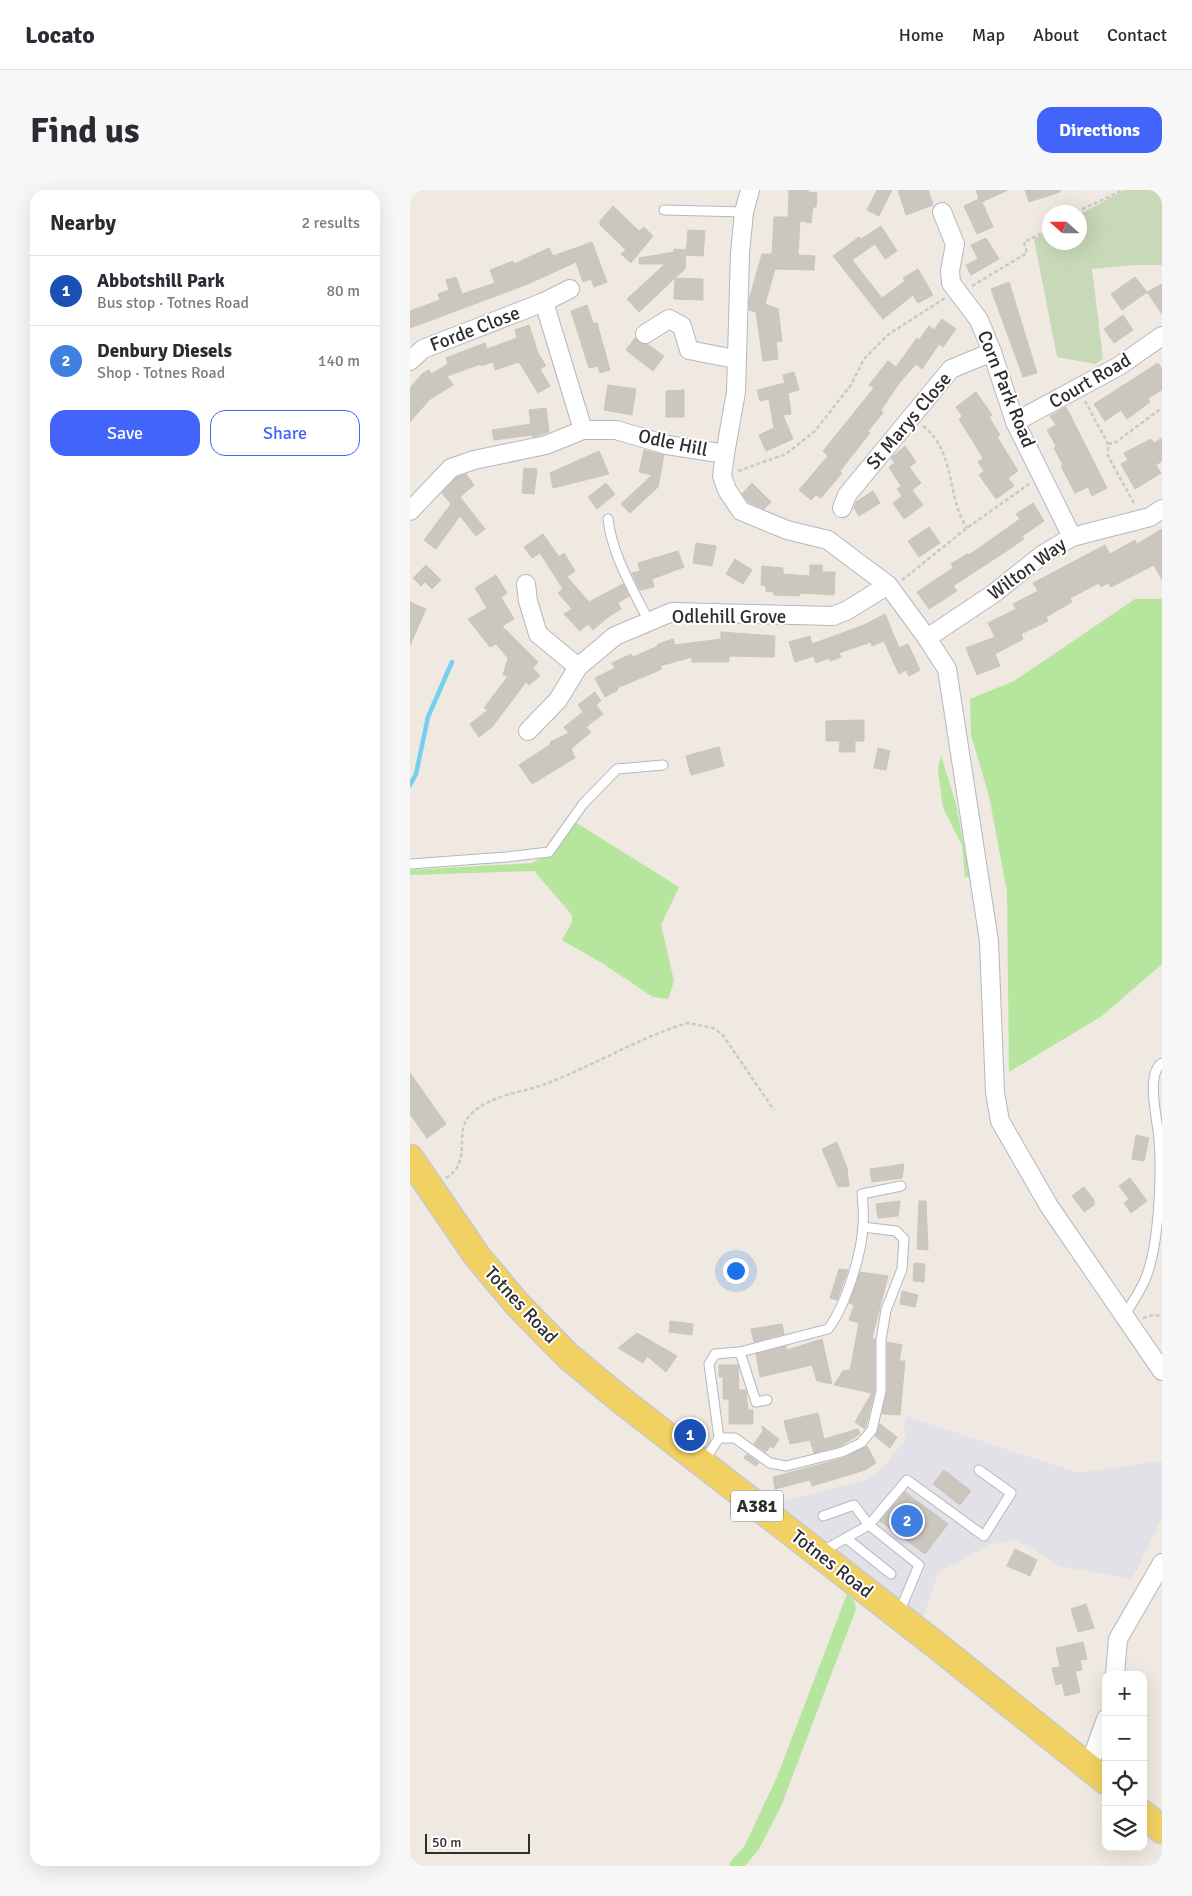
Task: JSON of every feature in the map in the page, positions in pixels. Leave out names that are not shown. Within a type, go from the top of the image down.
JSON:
[{"type":"main road","name":"Totnes Road","points":[[410,1158],[477,1256],[518,1305],[562,1349],[621,1400],[1097,1773]]},
{"type":"main road","points":[[1147,1817],[1162,1830]]},
{"type":"street","name":"Odle Hill","points":[[412,507],[451,468],[474,460],[546,445],[582,430],[616,430],[667,445],[725,454],[736,392],[735,359],[744,212],[750,190]]},
{"type":"street","name":"Corn Park Road","points":[[942,212],[955,244],[950,271],[951,283],[979,320],[992,352],[1015,422],[1043,475],[1072,537]]},
{"type":"street","name":"Forde Close","points":[[410,361],[423,349],[452,336],[544,302],[570,290]]},
{"type":"street","name":"Forde Close","points":[[544,302],[582,430]]},
{"type":"street","points":[[645,334],[669,319],[682,326],[689,350],[735,359]]},
{"type":"street","name":"Court Road","points":[[1015,422],[1119,366],[1162,336]]},
{"type":"street","name":"St Marys Close","points":[[842,508],[847,495],[951,369],[992,352]]},
{"type":"street","points":[[725,454],[722,476],[727,490],[741,511],[787,530],[828,540],[889,588],[927,638],[947,669],[988,941],[995,1093],[1000,1121],[1049,1206],[1162,1371]]},
{"type":"street","name":"Wilton Way","points":[[927,638],[993,594],[1042,556],[1072,537],[1150,517],[1162,509]]},
{"type":"street","name":"Odlehill Grove","points":[[528,731],[558,700],[578,667],[616,636],[672,612],[832,616],[846,611],[889,588]]},
{"type":"street","points":[[532,593],[538,634],[578,667]]},
{"type":"street","points":[[1115,1671],[1118,1639],[1162,1563]]},
{"type":"street","points":[[1097,1773],[1102,1743]]},
{"type":"lane","points":[[664,210],[744,212]]},
{"type":"lane","points":[[608,519],[610,535],[619,558],[649,622]]},
{"type":"lane","points":[[410,864],[506,858],[549,852],[583,804],[617,768],[663,765]]},
{"type":"lane","points":[[1125,1315],[1144,1281],[1157,1233],[1160,1142],[1153,1085],[1157,1066],[1162,1063]]},
{"type":"lane","points":[[702,1463],[718,1438],[709,1364],[716,1354],[740,1352],[828,1329],[838,1318],[856,1261],[863,1227],[862,1194],[901,1186]]},
{"type":"lane","points":[[718,1438],[735,1438],[770,1463],[786,1466],[842,1452],[861,1443],[872,1430],[881,1391],[881,1340],[886,1310],[902,1269],[904,1239],[896,1231],[863,1227]]},
{"type":"lane","points":[[740,1352],[756,1402],[767,1400]]},
{"type":"lane","points":[[818,1553],[868,1525],[907,1480],[984,1536],[1011,1493],[979,1470]]},
{"type":"lane","points":[[823,1516],[854,1505],[868,1525],[919,1565],[898,1616]]},
{"type":"lane","points":[[846,1538],[891,1574]]},
{"type":"path","points":[[1087,207],[1123,190]]},
{"type":"path","points":[[722,476],[786,454],[816,431],[851,385],[864,359],[889,334],[952,294],[958,294],[1027,253],[1024,242],[1042,233]]},
{"type":"path","points":[[1077,390],[1108,444],[1108,456],[1143,519]]},
{"type":"path","points":[[1108,444],[1116,442],[1162,408]]},
{"type":"path","points":[[912,417],[929,430],[939,444],[949,468],[956,505],[967,528]]},
{"type":"path","points":[[889,588],[967,528],[1043,475]]},
{"type":"path","points":[[430,1188],[454,1172],[462,1161],[465,1125],[471,1114],[496,1098],[548,1083],[688,1023],[707,1026],[722,1034],[774,1110]]},
{"type":"shaded area","points":[[906,1416],[1079,1473],[1162,1461],[1162,1518],[1132,1579],[1060,1566],[1017,1540],[991,1544],[938,1573],[923,1619],[802,1527],[777,1503],[864,1480],[884,1467],[907,1437],[904,1430]]},
{"type":"green space","points":[[1124,190],[1162,190],[1162,265],[1135,265],[1092,269],[1103,359],[1095,364],[1057,357],[1034,239],[1042,234],[1042,250],[1087,250],[1087,210]]},
{"type":"green space","points":[[1135,599],[1162,599],[1162,964],[1102,1016],[1009,1072],[1007,892],[989,796],[971,735],[970,699],[1014,681]]},
{"type":"green space","points":[[941,755],[956,804],[970,877],[965,877],[962,845],[943,808],[938,769]]},
{"type":"green space","points":[[575,822],[679,887],[661,925],[674,981],[668,999],[653,997],[602,963],[562,940],[572,922],[572,915],[534,871],[410,875],[410,870],[532,863],[547,855]]},
{"type":"green space","points":[[847,1594],[854,1600],[856,1609],[782,1804],[759,1849],[745,1866],[730,1866],[730,1862],[744,1847],[777,1777]]},
{"type":"building","points":[[789,190],[808,190],[808,192],[817,193],[816,207],[813,207],[811,223],[800,221],[798,255],[815,256],[814,270],[775,269],[765,304],[778,309],[782,341],[776,342],[778,359],[763,361],[756,312],[749,310],[749,300],[762,254],[772,254],[774,217],[788,217]]},
{"type":"building","points":[[877,190],[892,190],[879,216],[867,210]]},
{"type":"building","points":[[898,190],[928,190],[933,205],[906,215]]},
{"type":"building","points":[[976,190],[1008,190],[982,202],[993,227],[977,234],[964,206],[979,199]]},
{"type":"building","points":[[1025,190],[1060,190],[1060,192],[1029,202]]},
{"type":"building","points":[[613,206],[639,231],[644,227],[653,236],[631,263],[621,254],[626,250],[600,225],[600,221]]},
{"type":"building","points":[[881,226],[897,251],[885,259],[875,244],[852,260],[882,298],[905,281],[903,278],[918,269],[933,295],[918,303],[913,295],[883,319],[833,256],[859,237],[861,239]]},
{"type":"building","points":[[688,230],[705,231],[703,256],[686,255]]},
{"type":"building","points":[[986,238],[999,259],[971,275],[966,265],[978,259],[971,245]]},
{"type":"building","points":[[592,242],[607,282],[594,287],[591,279],[583,282],[576,262],[528,284],[410,328],[410,311],[440,300],[438,294],[449,290],[446,280],[456,277],[462,294],[495,283],[490,270],[513,261],[514,264],[549,248],[553,256]]},
{"type":"building","points":[[674,249],[686,250],[685,269],[639,312],[627,299],[665,264],[639,264],[639,258],[674,252]]},
{"type":"building","points":[[1135,277],[1147,292],[1122,310],[1111,294]]},
{"type":"building","points":[[675,278],[703,279],[703,300],[674,299]]},
{"type":"building","points":[[1009,282],[1037,373],[1023,377],[991,289]]},
{"type":"building","points":[[1162,284],[1162,314],[1147,292]]},
{"type":"building","points":[[587,305],[593,323],[597,323],[610,370],[600,373],[598,366],[589,368],[571,311]]},
{"type":"building","points":[[1123,315],[1133,330],[1114,343],[1104,329]]},
{"type":"building","points":[[942,319],[956,329],[943,347],[939,344],[922,369],[916,364],[900,382],[881,410],[883,413],[868,431],[870,433],[840,471],[842,473],[821,498],[816,495],[811,500],[799,490],[828,456],[823,451],[874,388],[869,385],[888,361],[896,367],[917,338],[919,340],[929,326],[934,330]]},
{"type":"building","points":[[529,325],[538,353],[546,366],[540,369],[550,386],[538,393],[519,362],[495,370],[493,362],[481,366],[481,364],[447,376],[453,385],[429,400],[410,422],[410,388],[422,374],[429,370],[431,374],[448,364],[446,358],[485,343],[487,349],[517,338],[515,330]]},
{"type":"building","points":[[635,338],[640,343],[647,344],[664,356],[653,371],[626,350]]},
{"type":"building","points":[[1158,363],[1162,369],[1162,390],[1148,398],[1150,402],[1127,419],[1121,410],[1105,421],[1094,404]]},
{"type":"building","points":[[794,372],[799,390],[788,393],[791,414],[783,415],[793,439],[766,451],[759,435],[774,428],[769,399],[760,401],[757,390],[785,383],[783,375]]},
{"type":"building","points":[[608,385],[636,389],[632,415],[604,410]]},
{"type":"building","points":[[684,390],[684,417],[666,417],[666,391]]},
{"type":"building","points":[[976,392],[992,415],[989,417],[1000,435],[997,437],[1018,471],[1008,478],[1014,486],[996,499],[979,475],[984,471],[978,462],[983,458],[959,419],[962,416],[956,407]]},
{"type":"building","points":[[1066,407],[1107,488],[1092,496],[1088,487],[1075,493],[1061,466],[1063,465],[1054,448],[1056,446],[1047,430],[1056,425],[1050,416]]},
{"type":"building","points":[[546,408],[549,432],[533,437],[532,435],[494,440],[492,430],[531,424],[529,410]]},
{"type":"building","points":[[1162,438],[1162,461],[1156,465],[1161,473],[1135,489],[1121,464],[1128,460],[1124,453],[1151,439],[1154,443]]},
{"type":"building","points":[[905,446],[916,462],[909,467],[921,483],[912,490],[923,505],[904,519],[893,503],[902,496],[897,489],[901,486],[889,467],[895,463],[891,458]]},
{"type":"building","points":[[644,450],[664,455],[658,487],[630,513],[621,504],[652,475],[639,472]]},
{"type":"building","points":[[599,451],[609,474],[553,488],[550,473]]},
{"type":"building","points":[[524,468],[537,469],[534,494],[522,493]]},
{"type":"building","points":[[466,474],[474,485],[460,497],[485,529],[476,536],[460,516],[436,549],[424,540],[451,504],[442,493],[457,477]]},
{"type":"building","points":[[606,483],[615,494],[597,509],[588,497]]},
{"type":"building","points":[[752,483],[771,502],[764,509],[748,502],[742,494]]},
{"type":"building","points":[[873,491],[880,503],[859,516],[854,508],[856,502]]},
{"type":"building","points":[[1033,503],[1044,521],[1022,536],[1024,539],[953,586],[957,591],[929,609],[917,592],[953,568],[951,564],[967,554],[969,555],[1020,519],[1016,514]]},
{"type":"building","points":[[929,527],[940,543],[919,557],[908,541]]},
{"type":"building","points":[[1162,529],[1162,580],[1154,565],[1111,587],[1108,583],[1101,587],[1099,583],[1070,598],[1072,602],[1046,617],[1048,621],[1021,634],[1023,639],[995,654],[1000,666],[977,675],[966,648],[995,637],[988,623],[1016,609],[1013,604],[1038,591],[1033,583],[1105,545],[1110,554],[1135,540],[1137,544]]},
{"type":"building","points":[[543,534],[559,557],[564,553],[575,571],[567,577],[589,602],[623,584],[629,596],[618,603],[621,609],[593,630],[588,624],[580,631],[564,614],[572,609],[558,593],[563,589],[540,553],[532,558],[524,547]]},
{"type":"building","points":[[696,543],[716,546],[712,566],[693,563]]},
{"type":"building","points":[[678,551],[684,567],[652,579],[654,587],[640,590],[632,573],[640,571],[638,563]]},
{"type":"building","points":[[735,559],[752,570],[743,584],[726,574]]},
{"type":"building","points":[[426,565],[441,580],[432,589],[425,582],[421,586],[413,578]]},
{"type":"building","points":[[810,565],[822,565],[822,572],[835,572],[834,595],[800,593],[799,596],[774,595],[773,591],[766,592],[766,586],[761,585],[762,566],[783,568],[783,574],[810,576]]},
{"type":"building","points":[[496,575],[507,593],[501,597],[514,619],[502,626],[538,662],[533,668],[540,676],[529,685],[526,682],[492,727],[479,737],[470,724],[488,710],[484,708],[508,676],[503,675],[508,658],[496,644],[490,647],[468,619],[487,608],[475,588]]},
{"type":"building","points":[[410,602],[426,609],[410,645]]},
{"type":"building","points":[[885,614],[899,648],[908,644],[920,670],[909,676],[906,670],[899,674],[884,641],[872,646],[871,642],[839,653],[841,657],[830,661],[829,658],[816,663],[814,656],[795,662],[789,642],[810,636],[812,644],[864,625]]},
{"type":"building","points":[[721,632],[775,636],[774,657],[729,656],[729,662],[692,662],[692,657],[660,666],[662,669],[617,688],[618,690],[605,697],[595,678],[615,668],[612,663],[631,654],[633,657],[658,646],[658,644],[673,639],[675,645],[721,639]]},
{"type":"building","points":[[595,692],[601,701],[596,705],[603,714],[586,727],[591,732],[571,749],[575,758],[532,784],[519,765],[551,744],[550,742],[569,733],[564,727],[583,712],[578,705]]},
{"type":"building","points":[[864,720],[864,741],[855,741],[855,752],[839,752],[840,741],[826,741],[826,721]]},
{"type":"building","points":[[719,747],[724,766],[691,775],[686,756]]},
{"type":"building","points":[[878,748],[890,751],[886,770],[874,768]]},
{"type":"building","points":[[410,1073],[446,1124],[427,1138],[410,1114]]},
{"type":"building","points":[[1136,1135],[1149,1138],[1144,1161],[1132,1159]]},
{"type":"building","points":[[837,1142],[847,1168],[849,1186],[838,1187],[822,1149]]},
{"type":"building","points":[[904,1164],[902,1178],[872,1182],[870,1169]]},
{"type":"building","points":[[1130,1178],[1147,1201],[1131,1213],[1124,1203],[1129,1199],[1119,1186]]},
{"type":"building","points":[[1084,1187],[1094,1200],[1094,1205],[1084,1212],[1072,1196]]},
{"type":"building","points":[[900,1201],[898,1216],[878,1218],[876,1204]]},
{"type":"building","points":[[919,1201],[926,1201],[928,1250],[917,1249]]},
{"type":"building","points":[[914,1263],[925,1264],[924,1282],[913,1281]]},
{"type":"building","points":[[839,1269],[848,1270],[837,1300],[830,1298]]},
{"type":"building","points":[[860,1272],[888,1276],[872,1338],[875,1339],[875,1390],[869,1414],[867,1414],[869,1415],[865,1429],[855,1422],[872,1393],[834,1385],[843,1371],[850,1370],[859,1323],[849,1320],[854,1305],[849,1303]]},
{"type":"building","points":[[902,1291],[918,1295],[915,1307],[900,1304]]},
{"type":"building","points":[[670,1321],[693,1324],[692,1335],[669,1332]]},
{"type":"building","points":[[782,1324],[784,1334],[754,1342],[751,1329]]},
{"type":"building","points":[[637,1333],[677,1356],[666,1372],[647,1356],[643,1363],[618,1348]]},
{"type":"building","points":[[822,1339],[832,1384],[817,1381],[812,1365],[760,1377],[756,1354],[786,1346],[787,1350]]},
{"type":"building","points":[[887,1342],[902,1345],[899,1361],[905,1361],[900,1415],[882,1414],[887,1391]]},
{"type":"building","points":[[719,1365],[738,1365],[739,1390],[746,1390],[748,1410],[753,1410],[753,1424],[729,1424],[729,1399],[723,1399],[723,1377],[719,1377]]},
{"type":"building","points":[[818,1413],[824,1439],[858,1429],[860,1434],[840,1446],[814,1453],[810,1440],[790,1444],[784,1421]]},
{"type":"building","points":[[880,1424],[897,1437],[890,1448],[875,1436]]},
{"type":"building","points":[[762,1426],[779,1439],[773,1448],[770,1446],[766,1452],[754,1444],[763,1431]]},
{"type":"building","points":[[867,1446],[876,1463],[865,1470],[812,1486],[810,1480],[775,1489],[773,1477],[844,1458]]},
{"type":"building","points":[[747,1454],[759,1463],[756,1466],[744,1458]]},
{"type":"building","points":[[944,1470],[971,1491],[960,1505],[933,1484]]},
{"type":"building","points":[[905,1492],[948,1524],[925,1554],[880,1521]]},
{"type":"building","points":[[1015,1549],[1037,1560],[1030,1576],[1007,1566]]},
{"type":"building","points":[[1086,1604],[1094,1628],[1078,1632],[1071,1609]]},
{"type":"building","points":[[1083,1642],[1087,1659],[1080,1660],[1082,1670],[1075,1671],[1080,1692],[1065,1696],[1062,1683],[1056,1685],[1052,1668],[1060,1667],[1056,1648]]},
{"type":"waterway","points":[[410,785],[416,774],[428,717],[452,662]]},
{"type":"place","name":"Abbotshill Park","points":[[690,1435]]},
{"type":"place","name":"Denbury Diesels","points":[[907,1521]]}]
